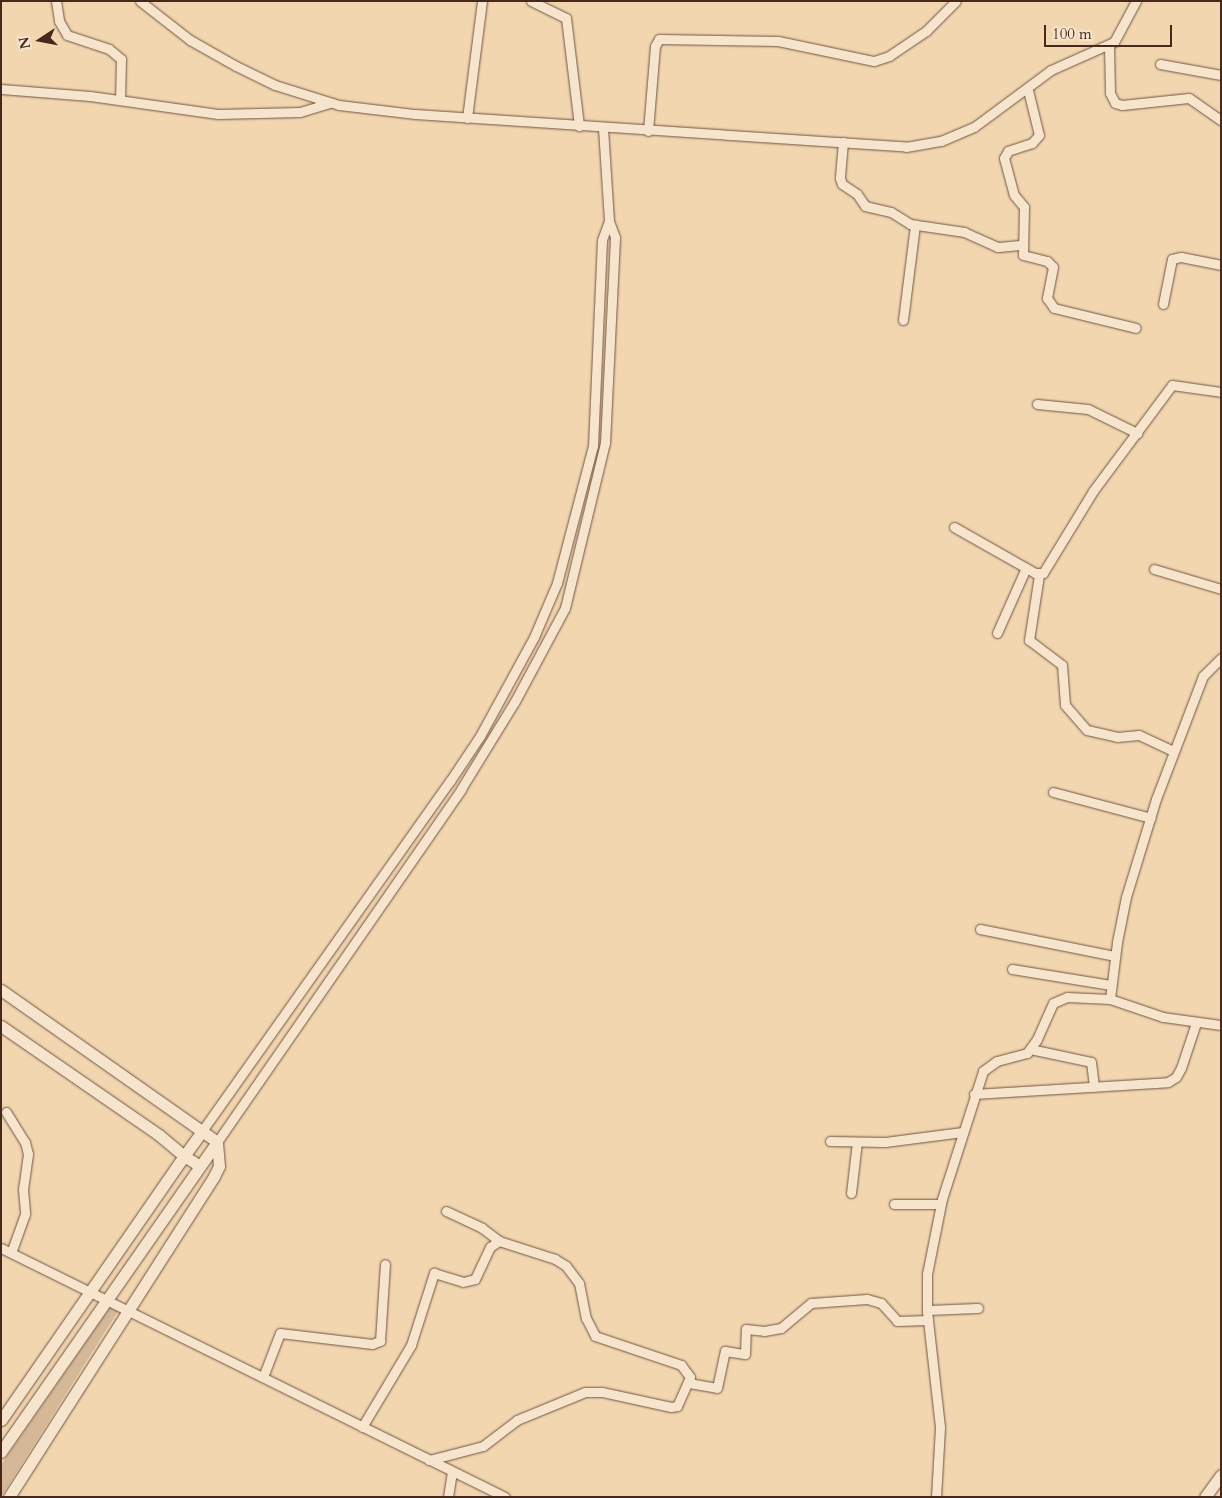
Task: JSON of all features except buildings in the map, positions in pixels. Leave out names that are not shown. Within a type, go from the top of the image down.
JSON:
[{"type":"street","points":[[56,1],[67,35],[109,49],[121,59],[120,99]]},
{"type":"street","points":[[140,1],[209,52],[275,86],[330,103],[389,112],[467,118],[906,147],[941,141],[974,127],[1028,90],[1051,70],[1109,44],[1123,30],[1136,1]]},
{"type":"street","points":[[467,118],[482,1]]},
{"type":"street","points":[[531,1],[566,18],[579,126]]},
{"type":"street","points":[[648,131],[655,46],[659,39],[778,41],[874,61],[889,56],[926,31],[956,1]]},
{"type":"street","points":[[1109,44],[1110,93],[1115,103],[1122,105],[1189,98],[1221,120]]},
{"type":"street","points":[[1160,64],[1221,75]]},
{"type":"street","points":[[1,89],[120,99],[232,114],[300,112],[330,103]]},
{"type":"street","points":[[1028,90],[1039,135],[1037,140],[1008,151],[1004,158],[1014,195],[1024,207],[1023,245],[1026,258],[1047,261],[1053,267],[1047,298],[1049,305],[1136,328]]},
{"type":"street","points":[[1,1452],[461,789],[514,703],[565,608],[605,443],[615,236],[609,222],[603,128]]},
{"type":"street","points":[[843,142],[842,184],[857,194],[865,206],[891,212],[915,224],[964,232],[998,247],[1023,245]]},
{"type":"street","points":[[1,1420],[184,1156],[450,781],[480,736],[534,637],[556,583],[593,446],[602,240],[609,222]]},
{"type":"street","points":[[903,320],[915,224]]},
{"type":"street","points":[[1163,304],[1172,259],[1181,257],[1221,265]]},
{"type":"street","points":[[1173,751],[1139,735],[1117,737],[1087,730],[1065,705],[1062,664],[1029,640],[1039,575],[1093,491],[1172,385],[1221,392]]},
{"type":"street","points":[[1037,404],[1088,409],[1137,433]]},
{"type":"street","points":[[954,527],[1039,575]]},
{"type":"street","points":[[997,633],[1026,568]]},
{"type":"street","points":[[1154,569],[1221,589]]},
{"type":"street","points":[[1110,999],[1115,956],[1126,896],[1151,818],[1173,751],[1202,676],[1221,658]]},
{"type":"street","points":[[1053,792],[1151,818]]},
{"type":"street","points":[[980,929],[1115,956]]},
{"type":"street","points":[[1012,969],[1111,984]]},
{"type":"street","points":[[1,990],[217,1142],[220,1157],[217,1171],[8,1497]]},
{"type":"street","points":[[936,1497],[940,1427],[927,1310],[927,1274],[940,1204],[983,1071],[990,1064],[1015,1058],[1030,1049],[1055,1000],[1067,997],[1110,999],[1163,1017],[1221,1025]]},
{"type":"street","points":[[974,1094],[1168,1082],[1176,1077],[1196,1023]]},
{"type":"street","points":[[1,1026],[200,1166]]},
{"type":"street","points":[[1030,1049],[1091,1062],[1094,1087]]},
{"type":"street","points":[[6,1112],[25,1142],[28,1154],[23,1189],[25,1214],[11,1253]]},
{"type":"street","points":[[830,1141],[885,1142],[962,1132]]},
{"type":"street","points":[[851,1193],[857,1142]]},
{"type":"street","points":[[894,1204],[940,1204]]},
{"type":"street","points":[[429,1460],[484,1446],[517,1420],[575,1395],[602,1392],[671,1407],[681,1402],[689,1383],[687,1370],[681,1365],[595,1336],[586,1318],[579,1283],[566,1266],[556,1258],[499,1241],[482,1228],[446,1211]]},
{"type":"street","points":[[362,1427],[411,1345],[434,1273],[463,1282],[476,1279],[490,1247],[499,1241]]},
{"type":"street","points":[[1,1248],[128,1309],[505,1497]]},
{"type":"street","points":[[263,1377],[280,1333],[372,1344],[380,1342],[385,1264]]},
{"type":"street","points":[[689,1383],[717,1388],[725,1351],[745,1354],[746,1329],[764,1331],[781,1328],[811,1303],[867,1299],[881,1303],[897,1321],[928,1320]]},
{"type":"street","points":[[927,1310],[978,1308]]},
{"type":"street","points":[[448,1497],[452,1471]]},
{"type":"street","points":[[1205,1497],[1221,1475]]},
{"type":"shaded area","points":[[111,1306],[118,1311],[1,1497],[1,1465]]}]
